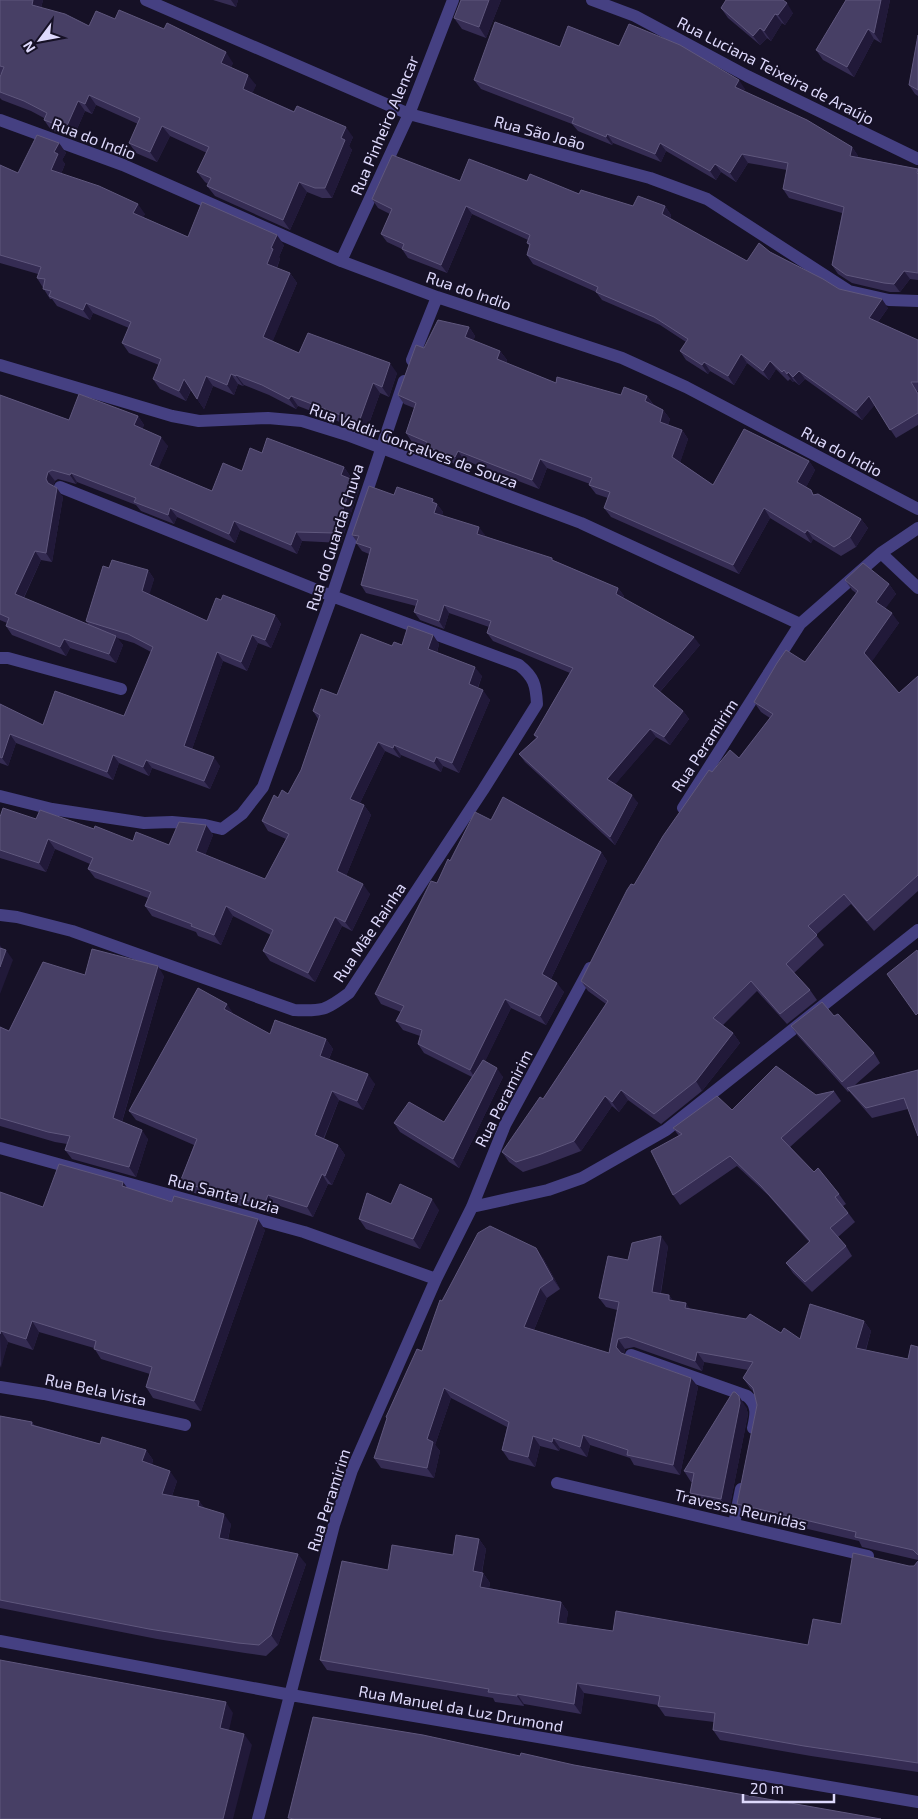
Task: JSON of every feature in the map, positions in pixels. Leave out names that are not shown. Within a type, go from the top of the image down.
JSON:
[{"type":"street","name":"Rua São João","points":[[146,0],[409,114],[658,181],[707,199],[849,291],[889,300],[918,301]]},
{"type":"street","name":"Rua Pinheiro Alencar","points":[[341,261],[409,114],[453,0]]},
{"type":"street","name":"Rua Luciana Teixeira de Araújo","points":[[592,0],[635,16],[747,76],[918,159]]},
{"type":"street","name":"Rua do Indio","points":[[0,120],[123,165],[341,261],[437,297],[622,358],[694,391],[918,509]]},
{"type":"street","name":"Rua do Guarda Chuva","points":[[0,796],[52,809],[144,823],[172,822],[222,828],[242,814],[263,787],[332,596],[404,379],[437,297]]},
{"type":"street","name":"Rua Valdir Gonçalves de Souza","points":[[0,365],[172,416],[199,421],[268,418],[302,421],[347,435],[581,523],[800,624]]},
{"type":"street","points":[[60,487],[332,596]]},
{"type":"street","name":"Rua Peramirim","points":[[675,821],[800,624],[881,553],[918,528]]},
{"type":"street","points":[[881,553],[918,588]]},
{"type":"street","name":"Rua Mãe Rainha","points":[[0,915],[72,931],[294,1010],[319,1011],[333,1006],[350,993],[478,798],[537,704],[536,689],[530,674],[519,665],[332,596]]},
{"type":"street","points":[[0,658],[8,658],[120,689]]},
{"type":"street","points":[[472,1207],[548,1190],[582,1178],[666,1130],[918,930]]},
{"type":"street","name":"Rua Peramirim","points":[[258,1819],[334,1525],[352,1470],[436,1279],[472,1207],[505,1125],[597,955]]},
{"type":"street","name":"Rua Santa Luzia","points":[[0,1148],[304,1232],[436,1279]]},
{"type":"street","points":[[631,1354],[747,1396],[755,1406],[756,1414],[751,1441]]},
{"type":"street","name":"Rua Bela Vista","points":[[0,1387],[44,1394],[185,1425]]},
{"type":"street","points":[[734,1524],[743,1478]]},
{"type":"street","name":"Travessa Reunidas","points":[[556,1483],[879,1559]]},
{"type":"street","name":"Rua Manuel da Luz Drumond","points":[[0,1641],[291,1695],[918,1802]]},
{"type":"building","points":[[0,0],[33,0],[32,5],[65,14],[89,26],[96,11],[115,19],[119,10],[164,29],[167,23],[226,52],[221,63],[248,75],[243,89],[294,112],[297,106],[346,127],[341,138],[345,140],[325,188],[315,188],[299,182],[283,220],[207,186],[211,178],[197,172],[209,147],[162,126],[150,152],[129,143],[140,118],[89,95],[85,104],[78,101],[66,128],[44,120],[47,113],[24,101],[0,92],[0,77],[4,67],[0,66]]},
{"type":"building","points":[[461,0],[489,0],[479,27],[454,18]]},
{"type":"building","points":[[726,0],[783,0],[787,3],[778,15],[775,14],[764,31],[760,28],[753,36],[721,8]]},
{"type":"building","points":[[846,0],[881,0],[874,33],[868,29],[847,67],[816,50]]},
{"type":"building","points":[[495,22],[560,47],[568,26],[619,46],[629,24],[680,45],[739,80],[735,87],[807,120],[852,147],[850,156],[918,169],[918,273],[904,271],[894,284],[846,275],[832,265],[844,207],[783,189],[788,163],[742,154],[730,173],[715,164],[710,171],[660,143],[655,154],[607,134],[606,137],[572,123],[574,118],[474,80]]},
{"type":"building","points":[[918,35],[918,90],[909,85]]},
{"type":"building","points":[[37,135],[59,143],[54,152],[58,154],[51,170],[99,186],[138,204],[133,213],[188,237],[202,202],[277,235],[267,264],[290,273],[263,337],[299,353],[308,333],[390,363],[382,387],[373,383],[359,422],[291,396],[289,399],[262,385],[236,375],[231,374],[227,385],[206,376],[197,399],[184,379],[179,391],[153,379],[161,359],[122,343],[131,322],[86,303],[83,310],[49,296],[51,291],[43,289],[45,279],[37,278],[41,267],[0,255],[0,165],[18,173]]},
{"type":"building","points":[[392,155],[460,181],[469,159],[527,181],[530,174],[579,194],[581,190],[633,206],[638,196],[665,206],[662,214],[747,261],[759,243],[770,252],[839,289],[882,299],[869,318],[918,340],[918,382],[911,382],[918,394],[918,413],[890,430],[869,396],[856,411],[799,371],[793,377],[784,370],[782,372],[770,361],[763,371],[741,354],[728,376],[704,362],[702,365],[680,351],[688,339],[654,317],[596,292],[598,287],[527,255],[530,244],[527,243],[530,235],[466,206],[441,265],[402,249],[404,244],[381,234],[392,209],[372,199]]},
{"type":"building","points":[[438,320],[469,327],[465,337],[500,351],[497,359],[556,383],[557,377],[621,395],[624,387],[647,396],[645,401],[663,410],[660,422],[682,430],[672,457],[713,485],[744,429],[809,461],[797,482],[811,490],[813,495],[818,494],[861,519],[850,537],[834,547],[807,530],[805,533],[764,508],[733,565],[604,508],[610,492],[589,485],[592,478],[540,459],[532,480],[458,451],[455,457],[426,447],[427,442],[406,433],[416,403],[398,395],[416,345],[424,348]]},
{"type":"building","points":[[79,394],[138,416],[134,425],[161,437],[150,465],[212,491],[223,463],[242,471],[250,448],[262,453],[267,438],[344,467],[341,475],[353,480],[335,533],[296,532],[291,545],[234,521],[229,534],[170,508],[168,515],[134,502],[136,498],[71,473],[70,475],[52,470],[48,472],[46,479],[48,483],[57,488],[46,553],[35,551],[15,594],[116,636],[109,654],[64,639],[60,647],[6,626],[9,618],[0,614],[0,395],[69,420]]},
{"type":"building","points":[[369,486],[394,495],[397,487],[433,499],[432,502],[437,504],[434,513],[479,527],[477,534],[552,558],[552,560],[618,588],[616,594],[694,637],[653,686],[683,711],[664,737],[650,729],[607,779],[632,795],[610,837],[519,754],[538,737],[534,735],[573,668],[487,633],[491,621],[444,605],[439,621],[414,612],[418,600],[361,585],[371,548],[356,543],[359,536],[352,535]]},
{"type":"building","points":[[112,560],[148,570],[142,591],[207,621],[216,598],[221,600],[223,595],[275,615],[265,640],[252,635],[241,662],[217,652],[184,746],[214,757],[204,781],[146,760],[143,767],[113,755],[107,772],[10,734],[2,758],[0,757],[0,704],[43,725],[55,691],[124,716],[153,647],[128,634],[86,621],[103,566],[109,568]]},
{"type":"building","points":[[863,563],[889,584],[876,602],[892,613],[864,653],[899,693],[918,676],[918,875],[867,921],[844,894],[808,926],[817,935],[786,964],[810,990],[780,1014],[751,981],[713,1018],[733,1033],[696,1081],[654,1114],[621,1090],[612,1102],[605,1096],[574,1141],[516,1162],[502,1152],[540,1097],[543,1099],[608,1001],[581,981],[627,890],[631,884],[634,885],[663,836],[709,770],[712,772],[730,750],[739,758],[773,714],[754,702],[777,663],[786,650],[805,662],[858,591],[845,580]]},
{"type":"building","points":[[408,626],[433,635],[428,649],[475,667],[469,684],[483,690],[452,763],[436,757],[434,762],[394,745],[393,748],[378,742],[350,799],[364,805],[337,871],[363,884],[345,922],[335,917],[308,973],[263,951],[273,930],[226,906],[214,935],[191,926],[192,924],[145,906],[151,892],[88,869],[93,858],[48,839],[39,863],[0,850],[0,817],[3,808],[36,819],[40,810],[94,829],[95,826],[133,841],[136,832],[169,845],[179,822],[206,825],[196,851],[265,879],[289,834],[262,821],[274,795],[278,798],[282,790],[288,794],[301,770],[320,715],[313,711],[321,689],[337,695],[361,634],[392,646],[394,642],[402,645]]},
{"type":"building","points":[[503,797],[601,852],[542,974],[557,983],[540,1016],[505,999],[470,1070],[418,1044],[422,1030],[396,1021],[404,1006],[375,994],[431,881],[437,883],[448,859],[450,861],[475,812],[491,820]]},
{"type":"building","points":[[0,948],[6,950],[0,967]]},
{"type":"building","points":[[92,949],[158,966],[113,1118],[142,1130],[129,1167],[65,1150],[70,1136],[48,1132],[0,1118],[0,1027],[9,1031],[43,962],[85,975]]},
{"type":"building","points":[[917,950],[918,1013],[916,1015],[887,974]]},
{"type":"building","points":[[198,988],[227,1004],[224,1009],[270,1034],[275,1020],[326,1039],[320,1056],[368,1074],[357,1101],[332,1091],[315,1135],[338,1145],[325,1176],[322,1174],[307,1207],[268,1195],[264,1205],[180,1182],[197,1139],[129,1111]]},
{"type":"building","points":[[822,1002],[834,1016],[838,1014],[874,1053],[842,1082],[791,1026]]},
{"type":"building","points":[[483,1060],[497,1068],[453,1159],[394,1123],[409,1102],[444,1122]]},
{"type":"building","points":[[776,1066],[816,1095],[834,1091],[781,1138],[814,1172],[818,1168],[839,1194],[835,1197],[848,1213],[830,1228],[846,1246],[805,1282],[786,1263],[810,1241],[761,1186],[730,1156],[673,1195],[651,1151],[682,1134],[673,1128],[717,1096],[732,1110]]},
{"type":"building","points":[[918,1070],[918,1136],[904,1098],[866,1108],[847,1088]]},
{"type":"building","points":[[59,1164],[123,1182],[122,1186],[172,1202],[174,1196],[258,1219],[194,1401],[146,1387],[152,1367],[94,1349],[96,1341],[32,1321],[26,1339],[1,1331],[0,1334],[0,1192],[43,1207]]},
{"type":"building","points":[[400,1184],[432,1199],[413,1239],[359,1219],[367,1193],[391,1204]]},
{"type":"building","points":[[490,1226],[536,1248],[553,1279],[540,1288],[524,1327],[609,1353],[619,1302],[599,1298],[608,1256],[628,1260],[632,1243],[661,1236],[652,1292],[669,1295],[669,1300],[686,1303],[685,1308],[746,1319],[750,1314],[781,1333],[784,1328],[800,1339],[810,1304],[864,1321],[856,1348],[908,1359],[911,1345],[918,1347],[918,1555],[913,1550],[855,1537],[856,1532],[737,1504],[757,1405],[753,1388],[743,1378],[753,1362],[697,1352],[695,1361],[627,1337],[618,1339],[616,1347],[621,1353],[691,1378],[673,1465],[627,1455],[628,1450],[583,1435],[580,1447],[553,1438],[552,1442],[533,1436],[528,1457],[502,1450],[509,1422],[444,1388],[427,1439],[433,1442],[427,1468],[374,1458],[386,1417],[417,1349],[422,1351],[440,1300],[442,1301],[478,1233]]},
{"type":"building","points":[[733,1392],[739,1396],[740,1403],[721,1499],[690,1493],[694,1473],[684,1471]]},
{"type":"building","points":[[0,1416],[32,1422],[31,1425],[100,1444],[102,1437],[146,1450],[142,1461],[170,1471],[162,1494],[199,1501],[198,1506],[224,1514],[219,1538],[298,1554],[271,1635],[259,1645],[238,1643],[149,1629],[0,1600]]},
{"type":"building","points":[[456,1535],[479,1539],[473,1571],[483,1573],[480,1587],[561,1602],[558,1623],[613,1631],[616,1611],[808,1645],[813,1619],[841,1624],[853,1553],[909,1566],[914,1566],[918,1561],[918,1763],[713,1730],[715,1713],[658,1706],[660,1696],[577,1683],[574,1704],[517,1694],[517,1696],[488,1692],[489,1689],[320,1660],[342,1561],[388,1570],[392,1545],[453,1555]]},
{"type":"building","points":[[0,1660],[226,1702],[220,1728],[244,1734],[223,1819],[0,1819]]},
{"type":"building","points":[[313,1717],[423,1735],[520,1756],[521,1753],[574,1765],[881,1819],[288,1818]]}]
